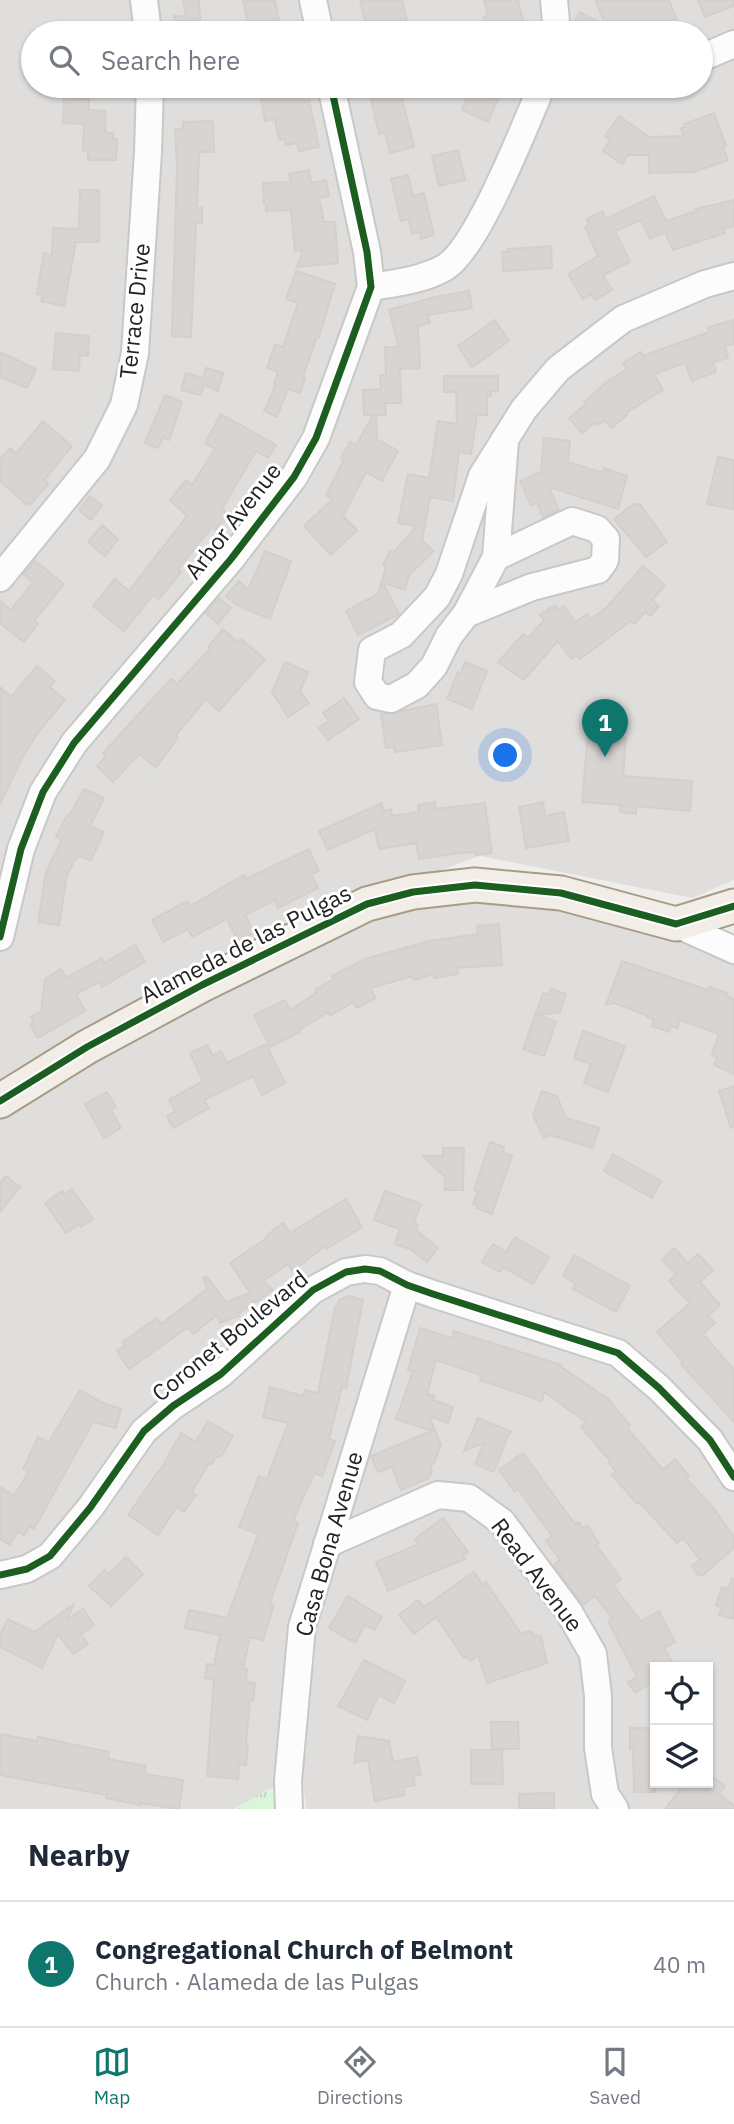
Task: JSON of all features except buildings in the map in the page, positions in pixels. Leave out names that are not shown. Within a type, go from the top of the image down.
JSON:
[{"type":"main road","name":"Alameda de las Pulgas","points":[[0,1101],[87,1047],[202,985],[367,904],[414,892],[475,884],[561,893],[676,924]]},
{"type":"main road","points":[[676,924],[734,906]]},
{"type":"street","points":[[144,0],[147,21]]},
{"type":"street","points":[[313,0],[317,21]]},
{"type":"street","points":[[554,0],[556,21]]},
{"type":"street","points":[[713,53],[734,44]]},
{"type":"street","name":"Terrace Drive","points":[[0,578],[97,459],[124,405],[135,353],[150,98]]},
{"type":"street","points":[[334,98],[372,287],[415,279],[446,267],[468,242],[503,175],[537,98]]},
{"type":"street","points":[[505,440],[496,557],[466,614],[449,636],[434,666],[417,685],[391,699],[377,696],[368,682],[372,650],[401,635],[437,597],[449,573],[482,476],[524,409],[558,369],[623,319],[705,284],[734,276]]},
{"type":"street","name":"Arbor Avenue","points":[[0,937],[21,849],[43,792],[74,743],[231,559],[293,478],[316,438],[372,287]]},
{"type":"street","points":[[466,614],[532,587],[598,570],[605,560],[606,539],[597,529],[572,521],[496,557]]},
{"type":"street","points":[[676,924],[734,950]]},
{"type":"street","name":"Coronet Boulevard","points":[[0,1575],[27,1569],[50,1556],[90,1507],[144,1430],[173,1406],[221,1374],[313,1290],[346,1272],[365,1269],[380,1271],[407,1285],[618,1353],[659,1388],[710,1440],[734,1477]]},
{"type":"street","name":"Casa Bona Avenue","points":[[289,1809],[288,1782],[302,1627],[407,1285]]},
{"type":"street","name":"Read Avenue","points":[[327,1544],[438,1495],[469,1498],[502,1522],[569,1612],[593,1654],[598,1696],[598,1748],[605,1794],[615,1809]]},
{"type":"shaded area","points":[[0,0],[734,0],[734,880],[692,898],[480,856],[311,917],[0,1087]]},
{"type":"shaded area","points":[[485,892],[734,949],[734,1809],[306,1809],[302,1776],[266,1791],[234,1809],[0,1809],[0,1113],[212,987],[402,904]]},
{"type":"green space","points":[[266,1791],[278,1793],[280,1809],[234,1809]]},
{"type":"cycle path","points":[[0,937],[21,849],[43,792],[74,743],[231,559],[294,477],[316,438],[371,287],[367,252],[334,98]]},
{"type":"cycle path","points":[[0,1101],[87,1047],[202,985],[367,904],[413,892],[475,885],[561,893],[676,924],[734,906]]},
{"type":"cycle path","points":[[0,1575],[27,1569],[50,1556],[90,1508],[144,1431],[173,1406],[221,1374],[313,1290],[346,1272],[365,1269],[380,1271],[433,1294],[618,1353],[659,1388],[710,1440],[734,1477]]},
{"type":"place","name":"Congregational Church of Belmont","points":[[605,757]]}]
